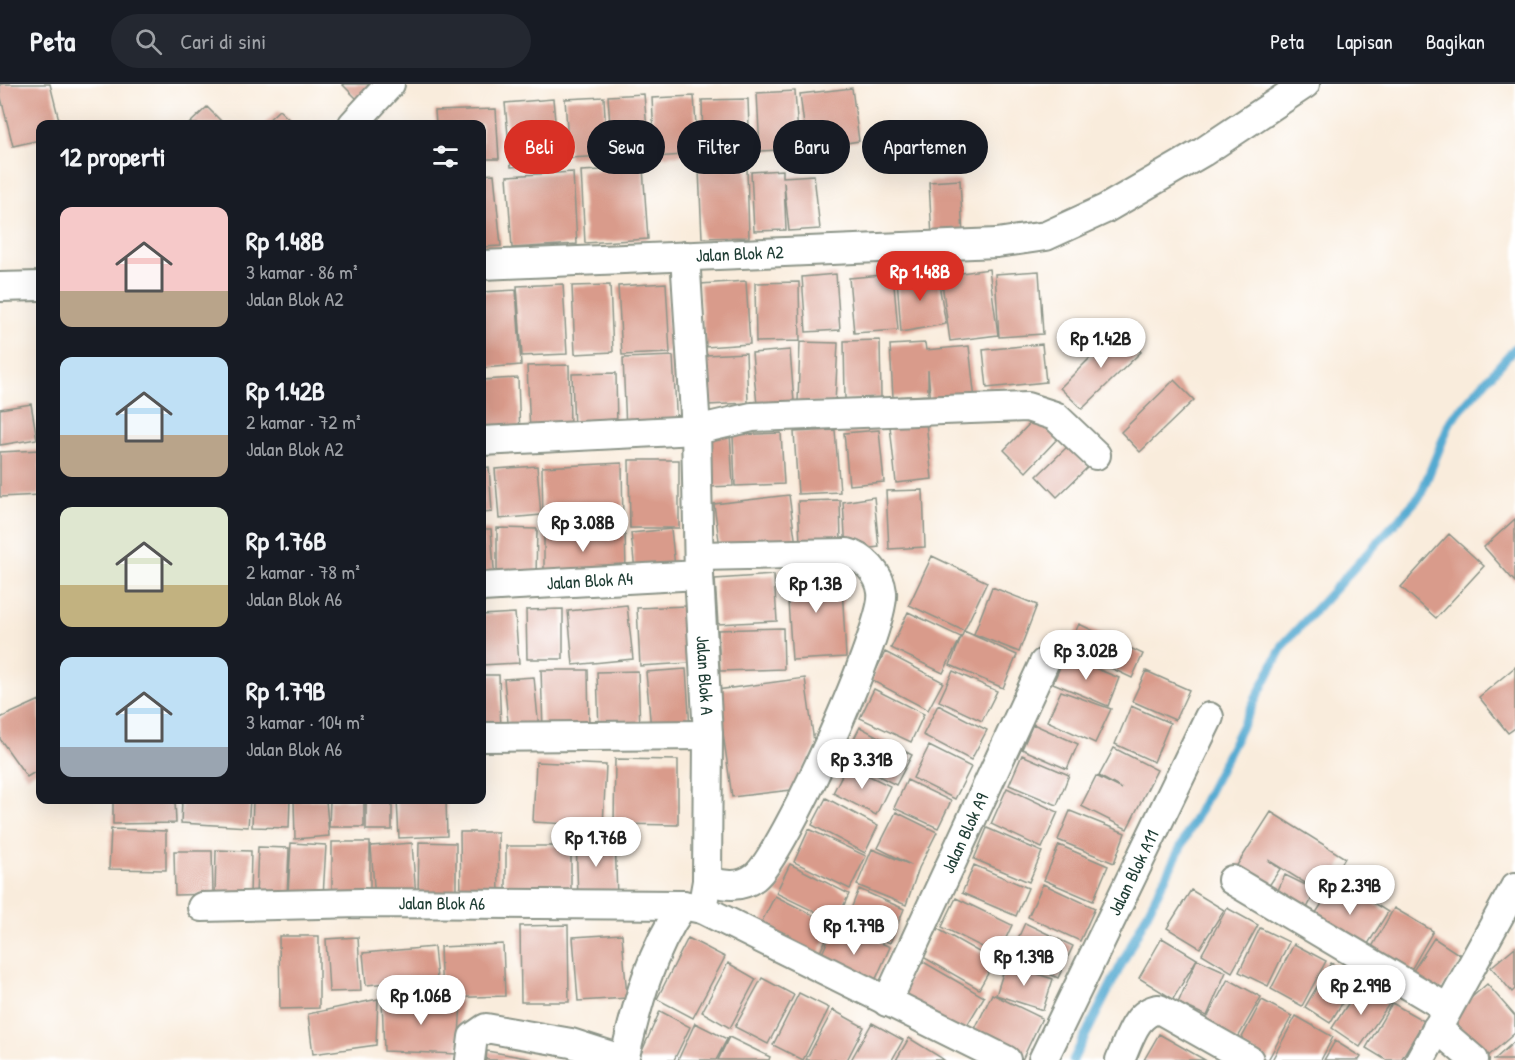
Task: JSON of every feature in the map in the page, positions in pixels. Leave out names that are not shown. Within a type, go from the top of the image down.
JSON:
[{"type":"street","points":[[357,120],[390,84]]},
{"type":"street","name":"Jalan Blok A2","points":[[486,265],[997,243],[1046,236],[1105,208],[1203,152],[1305,84]]},
{"type":"street","name":"Jalan Blok A","points":[[624,1060],[640,990],[663,935],[692,907],[707,881],[708,735],[699,566],[696,430],[685,256]]},
{"type":"street","points":[[0,287],[36,286]]},
{"type":"street","points":[[486,441],[696,430],[752,417],[1027,407],[1055,416],[1096,455]]},
{"type":"street","name":"Jalan Blok A4","points":[[486,587],[847,553],[861,559],[872,569],[882,590],[882,604],[822,762],[772,855],[756,877],[734,886],[707,881]]},
{"type":"street","name":"Jalan Blok A9","points":[[887,1002],[1044,663]]},
{"type":"street","name":"Jalan Blok A11","points":[[1043,1060],[1209,717]]},
{"type":"street","points":[[486,737],[708,735]]},
{"type":"street","points":[[1232,880],[1442,1018],[1474,1060]]},
{"type":"street","points":[[1420,1060],[1514,889]]},
{"type":"street","name":"Jalan Blok A6","points":[[202,907],[360,903],[692,907],[1006,1060]]},
{"type":"street","points":[[1120,1060],[1144,1013],[1159,1009],[1249,1060]]},
{"type":"street","points":[[470,1060],[472,1037],[486,1028],[571,1043],[624,1060]]},
{"type":"building","points":[[0,84],[50,84],[59,120],[36,120],[36,141],[13,146],[0,94]]},
{"type":"building","points":[[342,84],[378,84],[360,102]]},
{"type":"building","points":[[852,88],[859,141],[850,142],[850,120],[803,120],[800,94]]},
{"type":"building","points":[[795,91],[797,120],[773,120],[773,150],[761,151],[761,120],[758,120],[757,93]]},
{"type":"building","points":[[644,94],[646,120],[610,120],[608,96]]},
{"type":"building","points":[[694,96],[696,120],[677,120],[677,155],[665,156],[665,120],[653,120],[652,98]]},
{"type":"building","points":[[604,97],[605,120],[587,120],[587,157],[575,158],[575,120],[566,120],[565,99]]},
{"type":"building","points":[[553,99],[555,120],[507,120],[505,103]]},
{"type":"building","points":[[748,99],[749,120],[702,120],[702,100]]},
{"type":"building","points":[[207,107],[220,120],[193,120]]},
{"type":"building","points":[[496,109],[499,159],[486,159],[486,120],[436,120],[435,111]]},
{"type":"building","points":[[279,110],[290,120],[268,120]]},
{"type":"building","points":[[581,171],[587,171],[587,174],[643,174],[648,239],[585,243]]},
{"type":"building","points":[[761,171],[773,171],[773,174],[783,174],[783,177],[814,175],[820,229],[789,231],[784,182],[786,230],[754,231],[751,174],[761,174]]},
{"type":"building","points":[[494,174],[501,246],[486,247],[486,175]]},
{"type":"building","points":[[573,174],[577,244],[512,248],[507,176]]},
{"type":"building","points":[[699,174],[747,174],[749,237],[702,238]]},
{"type":"building","points":[[960,180],[963,236],[932,238],[929,182]]},
{"type":"building","points":[[989,269],[998,335],[950,341],[941,276]]},
{"type":"building","points":[[1039,271],[1043,334],[999,337],[995,274]]},
{"type":"building","points":[[937,273],[946,324],[901,332],[897,278]]},
{"type":"building","points":[[836,274],[840,330],[806,332],[802,277]]},
{"type":"building","points":[[893,274],[898,330],[854,333],[849,278]]},
{"type":"building","points":[[746,281],[750,344],[705,347],[700,284]]},
{"type":"building","points":[[799,282],[800,341],[756,342],[755,283]]},
{"type":"building","points":[[666,283],[670,353],[622,355],[618,286]]},
{"type":"building","points":[[563,284],[567,354],[522,356],[517,286]]},
{"type":"building","points":[[610,285],[613,352],[575,354],[572,286]]},
{"type":"building","points":[[516,290],[521,365],[486,368],[486,292]]},
{"type":"building","points":[[1119,329],[1141,352],[1082,409],[1060,388]]},
{"type":"building","points":[[880,340],[881,398],[845,399],[844,341]]},
{"type":"building","points":[[800,342],[838,343],[835,404],[798,402]]},
{"type":"building","points":[[925,343],[926,350],[969,346],[975,400],[931,404],[928,370],[928,395],[893,397],[890,345]]},
{"type":"building","points":[[1042,344],[1046,382],[987,388],[983,350]]},
{"type":"building","points":[[790,350],[794,402],[757,405],[752,353]]},
{"type":"building","points":[[746,353],[748,403],[708,405],[705,355]]},
{"type":"building","points":[[673,356],[677,427],[626,430],[623,358]]},
{"type":"building","points":[[569,365],[570,431],[530,432],[527,366]]},
{"type":"building","points":[[616,373],[617,430],[574,431],[572,374]]},
{"type":"building","points":[[518,378],[520,436],[486,438],[486,380]]},
{"type":"building","points":[[1174,380],[1194,400],[1140,452],[1121,432]]},
{"type":"building","points":[[31,404],[36,439],[0,445],[0,409]]},
{"type":"building","points":[[1036,417],[1058,438],[1026,472],[1004,450]]},
{"type":"building","points":[[926,422],[932,479],[896,483],[890,426]]},
{"type":"building","points":[[835,430],[840,492],[798,494],[794,432]]},
{"type":"building","points":[[879,430],[884,482],[849,485],[844,433]]},
{"type":"building","points":[[730,432],[733,486],[707,487],[704,434]]},
{"type":"building","points":[[781,433],[784,484],[735,486],[733,435]]},
{"type":"building","points":[[1068,446],[1088,467],[1057,497],[1037,476]]},
{"type":"building","points":[[36,450],[36,495],[0,497],[0,452]]},
{"type":"building","points":[[629,460],[679,460],[679,528],[630,528]]},
{"type":"building","points":[[622,463],[623,524],[543,524],[542,467]]},
{"type":"building","points":[[537,466],[541,515],[499,519],[495,469]]},
{"type":"building","points":[[486,467],[489,467],[492,512],[486,513]]},
{"type":"building","points":[[923,490],[925,547],[889,549],[886,491]]},
{"type":"building","points":[[789,495],[796,545],[721,555],[714,504]]},
{"type":"building","points":[[874,497],[879,547],[846,551],[843,502]]},
{"type":"building","points":[[840,500],[841,542],[800,543],[798,501]]},
{"type":"building","points":[[1515,519],[1515,582],[1484,547]]},
{"type":"building","points":[[497,528],[537,529],[536,577],[497,576]]},
{"type":"building","points":[[486,529],[491,529],[495,582],[486,582]]},
{"type":"building","points":[[671,529],[675,567],[635,571],[631,533]]},
{"type":"building","points":[[544,530],[625,531],[626,572],[581,573],[580,566],[580,578],[544,578]]},
{"type":"building","points":[[1449,534],[1484,566],[1436,618],[1401,587]]},
{"type":"building","points":[[932,556],[987,582],[964,631],[909,605]]},
{"type":"building","points":[[841,569],[846,657],[792,660],[786,572]]},
{"type":"building","points":[[774,575],[777,621],[718,624],[715,579]]},
{"type":"building","points":[[992,587],[1037,605],[1019,652],[974,634]]},
{"type":"building","points":[[627,605],[633,659],[573,665],[568,611]]},
{"type":"building","points":[[687,606],[689,663],[640,666],[637,608]]},
{"type":"building","points":[[563,609],[563,659],[527,659],[526,610]]},
{"type":"building","points":[[908,612],[961,637],[943,673],[891,648]]},
{"type":"building","points":[[515,613],[519,663],[486,665],[486,615]]},
{"type":"building","points":[[1079,624],[1143,654],[1132,678],[1068,648]]},
{"type":"building","points":[[783,628],[784,669],[720,671],[718,630]]},
{"type":"building","points":[[964,631],[1017,655],[1003,688],[950,665]]},
{"type":"building","points":[[885,652],[943,682],[928,710],[871,680]]},
{"type":"building","points":[[1065,656],[1119,678],[1108,706],[1053,683]]},
{"type":"building","points":[[1515,667],[1515,728],[1508,733],[1479,697]]},
{"type":"building","points":[[686,669],[690,728],[651,730],[646,672]]},
{"type":"building","points":[[541,670],[588,670],[589,731],[543,731]]},
{"type":"building","points":[[638,671],[640,729],[599,730],[597,672]]},
{"type":"building","points":[[953,671],[997,691],[982,721],[939,701]]},
{"type":"building","points":[[1146,671],[1189,690],[1175,720],[1132,701]]},
{"type":"building","points":[[486,675],[499,675],[501,731],[486,731]]},
{"type":"building","points":[[534,677],[539,730],[509,733],[504,679]]},
{"type":"building","points":[[805,678],[815,749],[791,790],[732,797],[717,690]]},
{"type":"building","points":[[874,689],[924,714],[911,742],[860,718]]},
{"type":"building","points":[[1061,691],[1111,709],[1095,743],[1047,721]]},
{"type":"building","points":[[36,702],[36,771],[27,777],[0,739],[0,718]]},
{"type":"building","points":[[938,705],[987,730],[971,760],[923,735]]},
{"type":"building","points":[[1131,706],[1170,723],[1154,762],[1115,744]]},
{"type":"building","points":[[1033,724],[1078,744],[1067,769],[1022,749]]},
{"type":"building","points":[[860,727],[912,755],[896,785],[844,758]]},
{"type":"building","points":[[929,746],[971,767],[955,799],[913,778]]},
{"type":"building","points":[[1114,748],[1157,770],[1127,829],[1081,806],[1096,776],[1122,789],[1099,776]]},
{"type":"building","points":[[1022,755],[1069,775],[1057,805],[1009,785]]},
{"type":"building","points":[[615,759],[678,760],[678,825],[614,824]]},
{"type":"building","points":[[536,762],[606,765],[603,826],[533,822]]},
{"type":"building","points":[[847,765],[890,786],[876,815],[833,793]]},
{"type":"building","points":[[907,780],[951,801],[938,828],[894,808]]},
{"type":"building","points":[[1007,788],[1058,812],[1042,848],[991,824]]},
{"type":"building","points":[[826,798],[878,826],[865,853],[812,825]]},
{"type":"building","points":[[113,804],[175,804],[176,823],[113,824]]},
{"type":"building","points":[[182,804],[250,804],[248,827],[181,823]]},
{"type":"building","points":[[253,804],[290,804],[289,828],[252,827]]},
{"type":"building","points":[[294,804],[326,804],[329,836],[295,839]]},
{"type":"building","points":[[330,804],[364,804],[364,827],[329,827]]},
{"type":"building","points":[[366,804],[392,804],[392,830],[366,830]]},
{"type":"building","points":[[397,804],[446,804],[447,836],[399,838]]},
{"type":"building","points":[[1070,811],[1125,833],[1114,863],[1058,840]]},
{"type":"building","points":[[896,812],[937,832],[919,868],[906,905],[857,885],[872,849],[911,865],[878,848]]},
{"type":"building","points":[[1271,812],[1345,858],[1323,894],[1268,860],[1280,869],[1263,895],[1232,873]]},
{"type":"building","points":[[987,828],[1042,852],[1029,882],[974,859]]},
{"type":"building","points":[[111,829],[166,831],[166,870],[109,869]]},
{"type":"building","points":[[809,829],[866,856],[850,889],[794,862]]},
{"type":"building","points":[[460,832],[498,832],[499,900],[461,900]]},
{"type":"building","points":[[615,836],[617,898],[578,899],[576,837]]},
{"type":"building","points":[[332,842],[370,842],[370,896],[332,896]]},
{"type":"building","points":[[419,842],[456,843],[456,898],[418,897]]},
{"type":"building","points":[[291,843],[326,845],[323,897],[288,894]]},
{"type":"building","points":[[412,843],[416,897],[375,900],[371,846]]},
{"type":"building","points":[[1059,845],[1108,866],[1093,901],[1044,880]]},
{"type":"building","points":[[506,846],[571,846],[571,897],[506,897]]},
{"type":"building","points":[[258,847],[289,848],[287,897],[256,895]]},
{"type":"building","points":[[216,850],[251,851],[250,897],[215,896]]},
{"type":"building","points":[[174,851],[212,851],[213,894],[175,895]]},
{"type":"building","points":[[790,864],[849,894],[836,922],[776,893]]},
{"type":"building","points":[[974,865],[1028,888],[1016,916],[962,893]]},
{"type":"building","points":[[1285,875],[1316,890],[1304,914],[1274,899]]},
{"type":"building","points":[[1337,880],[1388,912],[1363,952],[1312,919]]},
{"type":"building","points":[[1043,884],[1095,908],[1080,941],[1028,917]]},
{"type":"building","points":[[859,889],[904,909],[890,943],[845,924]]},
{"type":"building","points":[[1191,890],[1224,910],[1200,948],[1167,928]]},
{"type":"building","points":[[775,896],[833,925],[816,960],[757,931]]},
{"type":"building","points":[[956,898],[1012,925],[998,955],[942,927]]},
{"type":"building","points":[[1227,908],[1258,925],[1232,972],[1202,954]]},
{"type":"building","points":[[1394,908],[1433,931],[1407,977],[1368,954]]},
{"type":"building","points":[[836,922],[890,947],[871,990],[817,965]]},
{"type":"building","points":[[1025,923],[1073,946],[1058,978],[1010,956]]},
{"type":"building","points":[[568,925],[569,1002],[521,1002],[520,926]]},
{"type":"building","points":[[1260,928],[1289,942],[1268,986],[1239,972]]},
{"type":"building","points":[[938,929],[995,961],[979,989],[923,957]]},
{"type":"building","points":[[622,934],[627,998],[578,1001],[573,937]]},
{"type":"building","points":[[279,936],[319,936],[319,1008],[280,1009]]},
{"type":"building","points":[[358,937],[361,991],[329,992],[326,939]]},
{"type":"building","points":[[688,938],[725,957],[693,1018],[657,999]]},
{"type":"building","points":[[1162,938],[1197,959],[1173,999],[1139,978]]},
{"type":"building","points":[[1434,938],[1463,957],[1437,996],[1409,977]]},
{"type":"building","points":[[503,944],[505,996],[442,998],[440,947]]},
{"type":"building","points":[[1294,944],[1326,961],[1302,1006],[1271,989]]},
{"type":"building","points":[[434,947],[437,979],[366,985],[363,953]]},
{"type":"building","points":[[1515,947],[1515,989],[1512,992],[1491,967]]},
{"type":"building","points":[[1197,959],[1226,972],[1207,1016],[1178,1003]]},
{"type":"building","points":[[920,960],[984,997],[960,1037],[897,1001]]},
{"type":"building","points":[[728,963],[756,979],[730,1028],[702,1012]]},
{"type":"building","points":[[1331,963],[1357,979],[1330,1023],[1305,1007]]},
{"type":"building","points":[[1006,964],[1053,979],[1043,1010],[996,995]]},
{"type":"building","points":[[762,978],[794,995],[768,1044],[735,1027]]},
{"type":"building","points":[[1228,979],[1261,997],[1236,1041],[1204,1024]]},
{"type":"building","points":[[1361,984],[1389,1004],[1360,1047],[1332,1028]]},
{"type":"building","points":[[1487,984],[1515,1016],[1515,1033],[1485,1059],[1449,1017]]},
{"type":"building","points":[[799,993],[829,1008],[803,1060],[773,1045]]},
{"type":"building","points":[[992,994],[1042,1018],[1022,1060],[971,1037]]},
{"type":"building","points":[[378,999],[376,1045],[313,1054],[308,1014]]},
{"type":"building","points":[[382,999],[461,1001],[458,1054],[384,1051]]},
{"type":"building","points":[[1262,1000],[1292,1016],[1268,1060],[1238,1045]]},
{"type":"building","points":[[1392,1003],[1424,1021],[1401,1060],[1386,1060],[1366,1048]]},
{"type":"building","points":[[833,1010],[864,1027],[847,1060],[806,1060]]},
{"type":"building","points":[[660,1011],[690,1027],[674,1060],[638,1060]]},
{"type":"building","points":[[1296,1016],[1333,1037],[1321,1060],[1272,1060]]},
{"type":"building","points":[[695,1023],[727,1039],[716,1060],[678,1060]]},
{"type":"building","points":[[872,1023],[903,1040],[892,1060],[851,1060]]},
{"type":"building","points":[[1159,1034],[1189,1051],[1205,1060],[1144,1060]]},
{"type":"building","points":[[729,1037],[770,1057],[769,1060],[718,1060]]},
{"type":"building","points":[[909,1038],[940,1057],[944,1060],[896,1060]]},
{"type":"building","points":[[1335,1041],[1361,1057],[1359,1060],[1324,1060]]},
{"type":"building","points":[[1515,1041],[1515,1060],[1494,1060]]},
{"type":"building","points":[[487,1051],[532,1059],[532,1060],[486,1060]]},
{"type":"waterway","points":[[1073,1060],[1283,645],[1420,496],[1451,420],[1515,348]]}]
